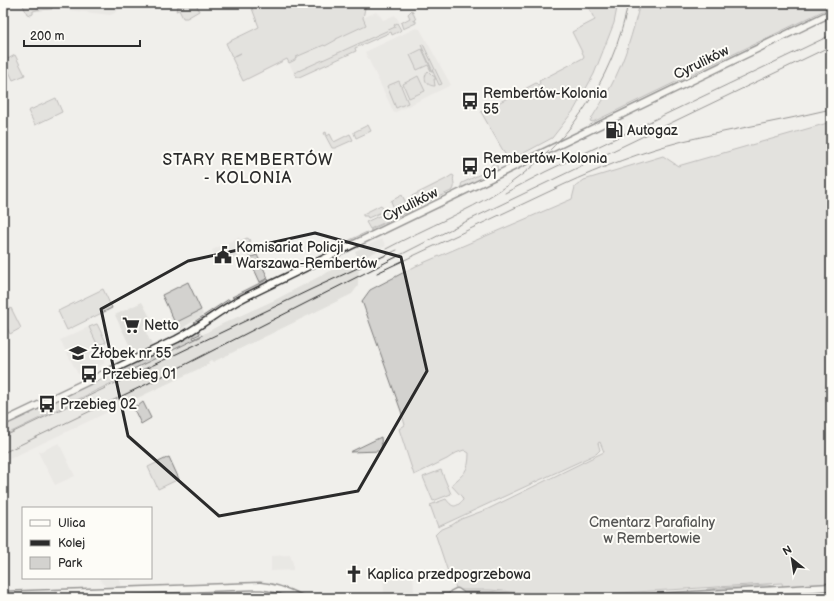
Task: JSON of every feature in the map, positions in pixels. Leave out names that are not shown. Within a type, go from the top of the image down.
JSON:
[{"type":"main road","name":"Cyrulików","points":[[3,422],[182,336],[228,306],[245,297],[831,13]]},
{"type":"main road","points":[[3,595],[260,586],[270,587],[300,598]]},
{"type":"main road","points":[[642,598],[831,587]]},
{"type":"main road","points":[[429,598],[451,598],[456,592],[462,597],[493,596],[517,598]]},
{"type":"highlighted area","points":[[315,233],[401,257],[427,371],[358,491],[219,516],[128,436],[101,309],[188,261]]},
{"type":"shaded area","points":[[52,3],[105,3],[107,7],[113,3],[129,3],[110,15],[52,9]]},
{"type":"shaded area","points":[[376,12],[383,20],[395,15],[400,23],[395,25],[396,27],[294,73],[289,63],[295,60],[296,57],[366,25],[363,18]]},
{"type":"shaded area","points":[[416,28],[420,29],[451,85],[394,113],[365,52]]},
{"type":"shaded area","points":[[239,237],[246,252],[219,265],[212,250]]},
{"type":"shaded area","points":[[382,239],[386,246],[359,260],[358,286],[352,294],[213,362],[211,360],[208,362],[209,364],[3,462],[3,429],[194,339],[222,324],[275,300],[326,273],[354,261],[358,258],[355,251]]},
{"type":"shaded area","points":[[142,302],[152,321],[143,326],[152,345],[134,355],[115,315]]},
{"type":"shaded area","points":[[201,310],[203,314],[201,316],[178,331],[175,323]]},
{"type":"shaded area","points":[[97,323],[106,342],[98,347],[105,363],[96,368],[95,366],[78,374],[60,340]]},
{"type":"shaded area","points":[[59,443],[75,476],[55,485],[39,452]]},
{"type":"shaded area","points":[[290,555],[293,563],[293,570],[271,571],[271,556]]},
{"type":"shaded area","points":[[413,568],[414,592],[410,595],[384,596],[383,569]]},
{"type":"shaded area","points":[[100,579],[120,579],[120,587],[108,588]]},
{"type":"green space","points":[[22,3],[52,3],[52,9],[33,11],[33,14],[31,15],[27,14]]},
{"type":"green space","points":[[185,3],[196,3],[199,11],[187,18],[183,18],[179,10],[176,11],[177,7]]},
{"type":"green space","points":[[250,3],[366,3],[363,18],[366,25],[336,39],[325,46],[324,45],[296,57],[295,60],[289,63],[287,59],[243,81],[232,58],[241,53],[232,57],[226,43],[259,27]]},
{"type":"green space","points":[[586,3],[618,3],[614,23],[594,74],[574,110],[552,138],[509,161],[481,112],[536,83],[538,85],[540,83],[539,81],[583,58],[584,56],[572,32],[595,20]]},
{"type":"green space","points":[[640,3],[831,3],[831,7],[593,122],[590,121],[616,76],[631,35]]},
{"type":"green space","points":[[412,10],[416,20],[414,21],[416,21],[416,23],[403,29],[401,23],[410,18],[408,14]]},
{"type":"green space","points":[[397,23],[401,30],[392,35],[391,32],[355,48],[356,51],[299,77],[297,77],[294,73],[395,27],[394,25]]},
{"type":"green space","points":[[423,44],[442,84],[439,85],[421,45]]},
{"type":"green space","points":[[422,49],[432,71],[428,65],[417,70],[410,55]]},
{"type":"green space","points":[[15,55],[25,75],[13,80],[4,61]]},
{"type":"green space","points":[[428,71],[436,79],[434,79],[435,86],[429,85],[425,79]]},
{"type":"green space","points":[[418,76],[425,91],[409,98],[403,84]]},
{"type":"green space","points":[[399,81],[408,103],[396,108],[387,86]]},
{"type":"green space","points":[[56,98],[62,112],[35,125],[28,111]]},
{"type":"green space","name":"Cmentarz Parafialny w Rembertowie","points":[[831,122],[831,598],[696,598],[778,592],[783,589],[782,583],[559,596],[490,590],[460,590],[456,588],[452,578],[451,579],[449,575],[435,535],[440,530],[461,519],[488,509],[604,452],[600,442],[598,443],[600,450],[596,454],[438,527],[430,505],[446,499],[450,504],[456,506],[463,500],[451,485],[465,472],[468,464],[469,453],[464,450],[456,453],[414,475],[399,429],[405,425],[401,411],[362,301],[370,290],[416,266],[572,199],[575,187],[584,180],[663,156],[678,166]]},
{"type":"green space","points":[[368,125],[371,131],[356,138],[354,132]]},
{"type":"green space","points":[[326,132],[327,136],[330,134],[334,142],[350,134],[353,140],[332,148],[324,133]]},
{"type":"green space","points":[[493,163],[496,164],[497,167],[494,174],[466,187],[462,187],[462,183],[489,170]]},
{"type":"green space","points":[[452,175],[454,176],[453,190],[415,208],[411,198],[412,196]]},
{"type":"green space","points":[[402,195],[410,211],[370,229],[366,222],[394,209],[391,201]]},
{"type":"green space","points":[[381,205],[384,211],[368,218],[367,216],[363,216],[363,214]]},
{"type":"green space","points":[[412,210],[412,213],[373,232],[370,230]]},
{"type":"green space","points":[[367,232],[366,235],[326,255],[324,252]]},
{"type":"green space","points":[[247,238],[249,239],[255,252],[248,255],[241,241]]},
{"type":"green space","points":[[257,255],[268,278],[260,282],[249,258]]},
{"type":"green space","points":[[268,279],[268,283],[237,298],[232,297]]},
{"type":"green space","points":[[188,282],[201,310],[175,323],[162,295]]},
{"type":"green space","points":[[103,289],[112,308],[67,330],[58,311]]},
{"type":"green space","points":[[229,299],[229,302],[196,324],[194,322]]},
{"type":"green space","points":[[11,308],[21,328],[10,334],[3,320],[3,311]]},
{"type":"green space","points":[[97,324],[106,342],[98,346],[89,327]]},
{"type":"green space","points":[[197,329],[200,334],[193,337],[194,339],[202,336],[125,373],[126,376],[3,436],[3,425],[28,413],[30,415],[30,412],[37,408],[38,410],[51,404],[51,402]]},
{"type":"green space","points":[[143,402],[151,418],[141,424],[133,407],[138,406]]},
{"type":"green space","points":[[381,437],[382,451],[350,452]]},
{"type":"green space","points":[[169,457],[179,479],[158,489],[148,467]]},
{"type":"green space","points":[[441,470],[451,494],[433,501],[423,477]]},
{"type":"green space","points":[[767,585],[778,587],[706,592],[707,589]]},
{"type":"railway","points":[[386,249],[461,212],[497,192],[544,156],[564,135],[598,86],[611,60],[621,32],[628,3]]},
{"type":"railway","points":[[505,193],[545,172],[831,35]]},
{"type":"railway","points":[[3,453],[149,383],[469,220],[831,46]]},
{"type":"railway","points":[[377,273],[563,185],[622,160],[683,141],[831,109]]},
{"type":"railway","points":[[3,437],[314,288],[397,250]]},
{"type":"place","name":"Rembertów-Kolonia 55","points":[[470,101]]},
{"type":"place","name":"Autogaz","points":[[614,130]]},
{"type":"place","name":"Rembertów-Kolonia 01","points":[[470,166]]},
{"type":"place","name":"Komisariat Policji Warszawa-Rembertów","points":[[223,255]]},
{"type":"place","name":"Netto","points":[[131,325]]},
{"type":"place","name":"Żłobek nr 55","points":[[78,353]]},
{"type":"place","name":"Przebieg 01","points":[[89,374]]},
{"type":"place","name":"Przebieg 02","points":[[47,404]]},
{"type":"place","name":"Kaplica przedpogrzebowa","points":[[354,574]]},
{"type":"district","name":"STARY REMBERTÓW - KOLONIA","points":[[248,168]]}]
